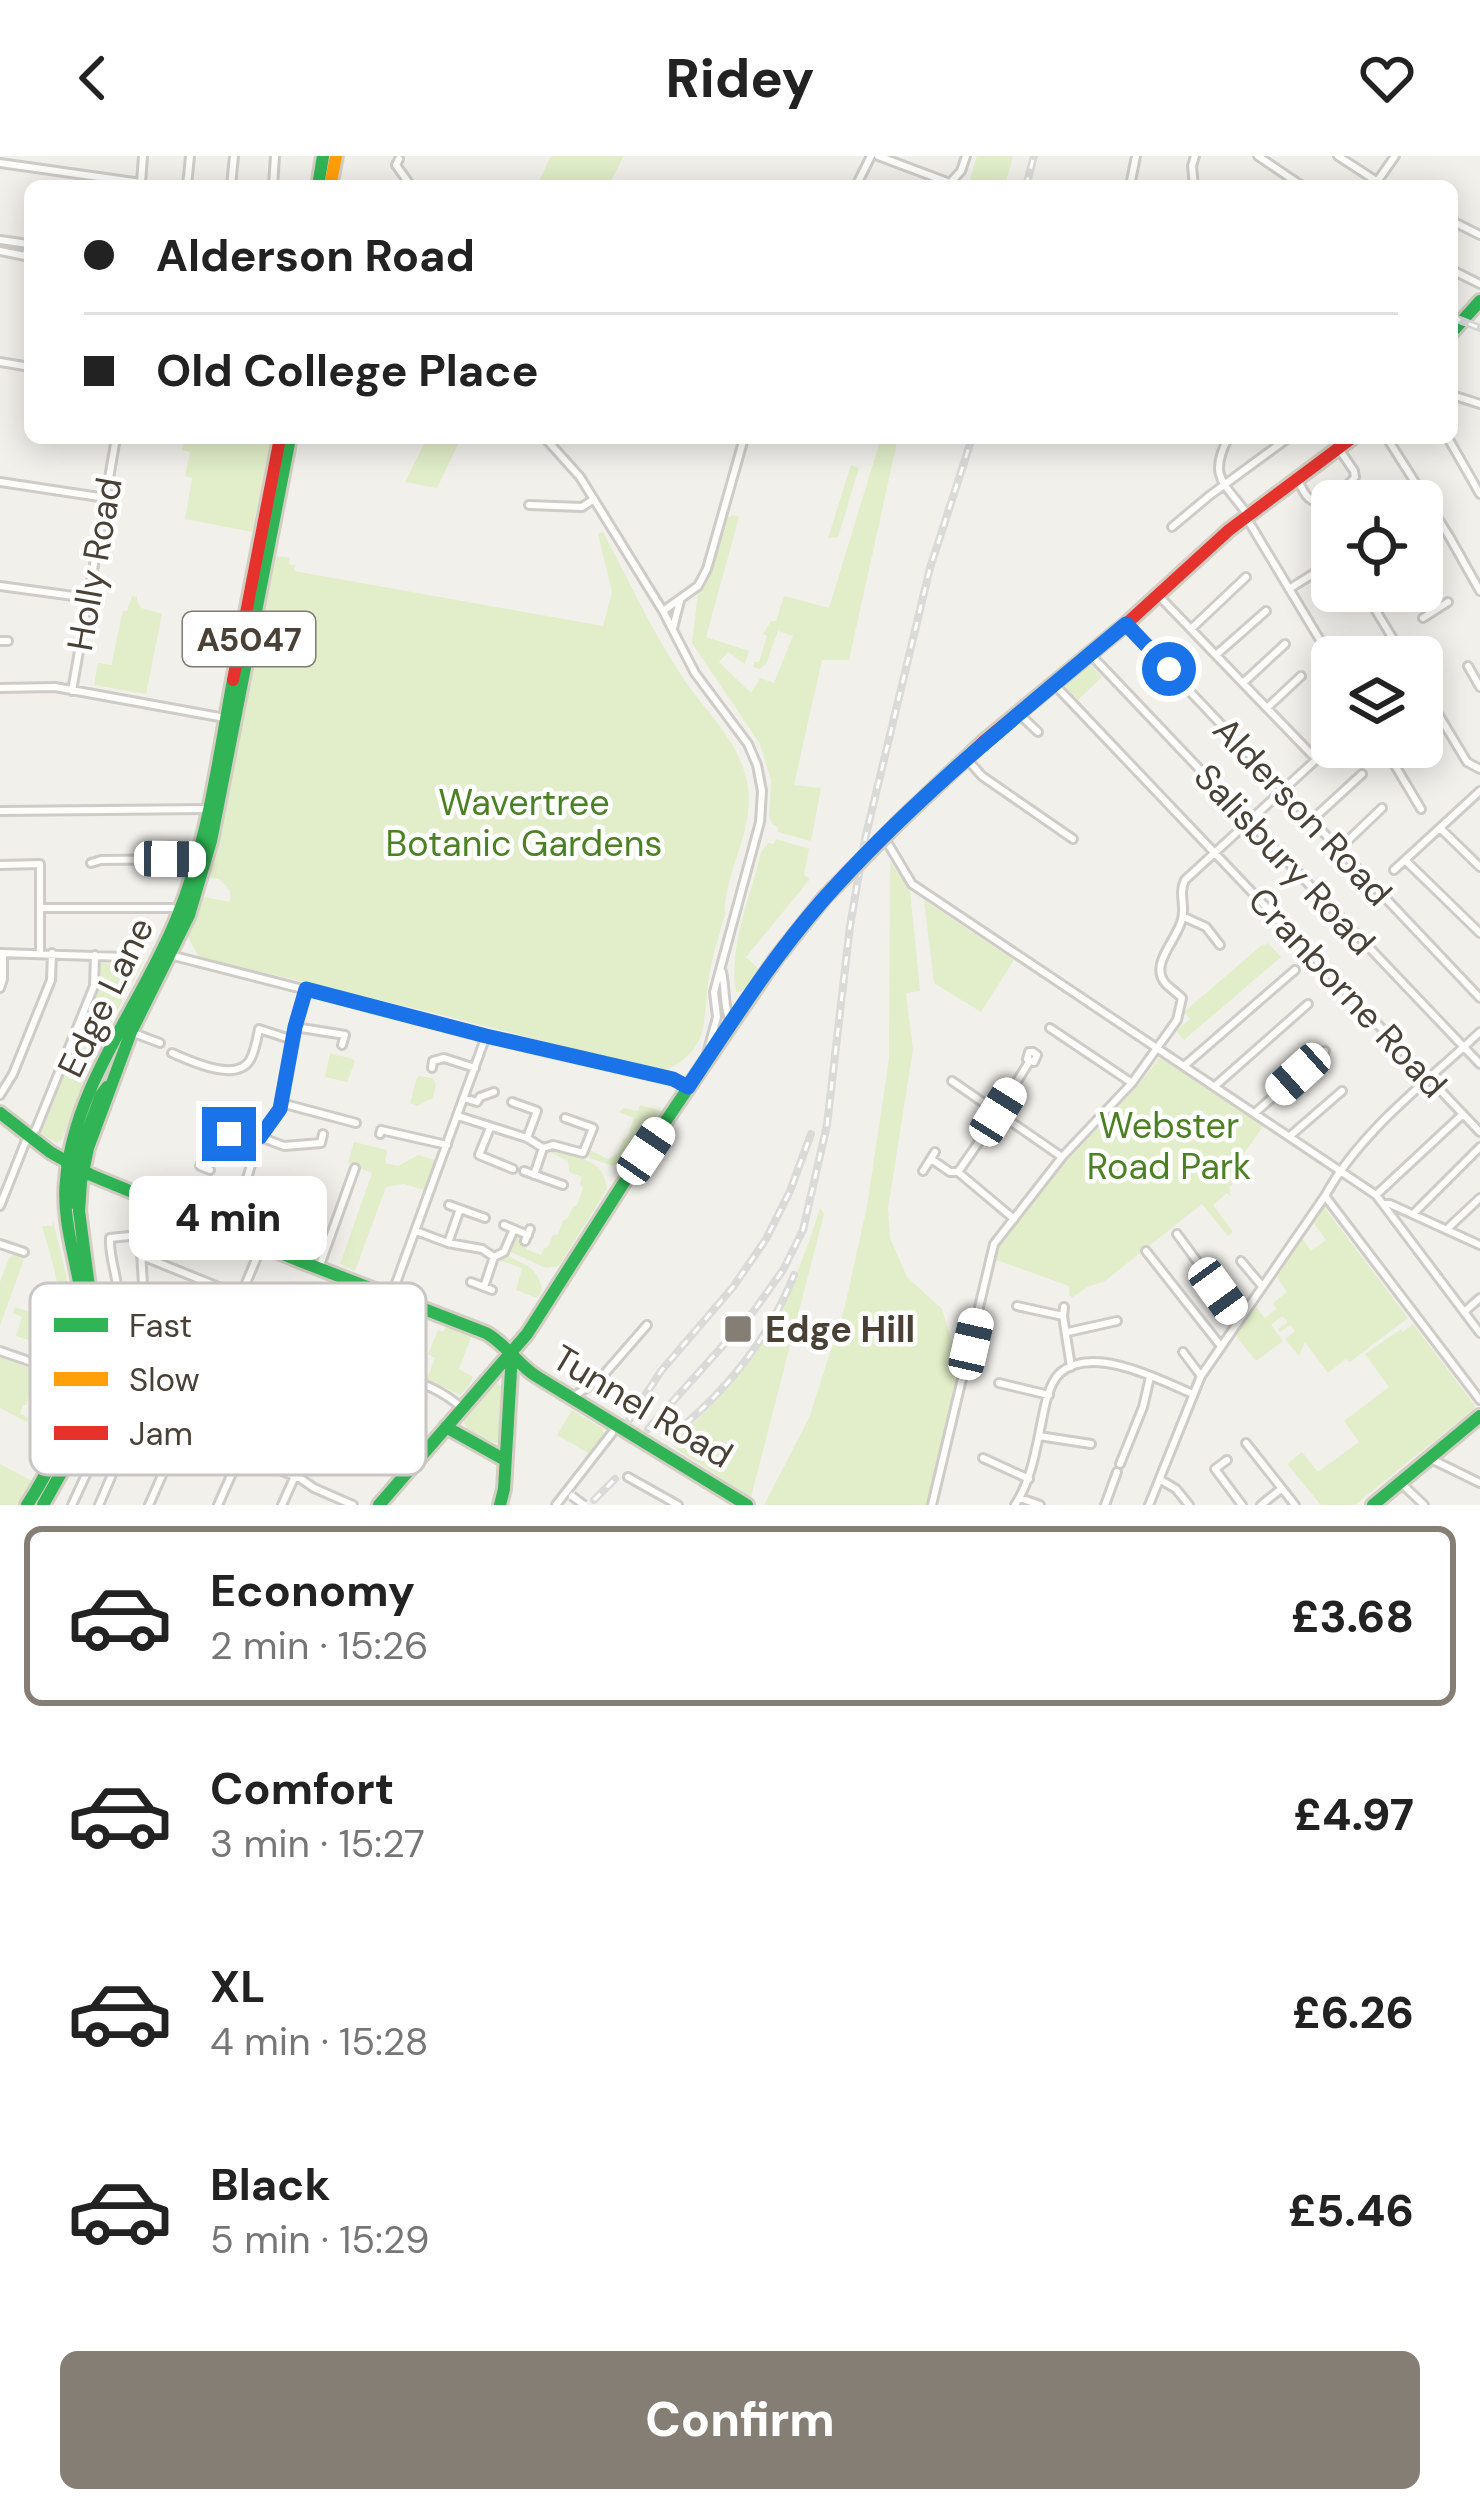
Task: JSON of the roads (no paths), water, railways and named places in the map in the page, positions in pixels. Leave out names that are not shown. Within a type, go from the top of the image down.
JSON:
[{"type":"main road","points":[[1458,325],[1480,301]]},
{"type":"main road","name":"Edge Lane","points":[[89,1283],[79,1211],[83,1173],[131,1032],[189,915],[279,444]]},
{"type":"main road","name":"Edge Lane","points":[[79,1283],[63,1207],[67,1165],[91,1093],[167,941],[222,797],[289,444]]},
{"type":"main road","points":[[426,1450],[512,1353],[731,1023],[824,898],[1018,712],[1247,516],[1344,444]]},
{"type":"main road","points":[[67,1165],[78,1157],[100,1095],[112,1081]]},
{"type":"main road","name":"Tunnel Road","points":[[0,1113],[83,1173],[358,1283]]},
{"type":"main road","points":[[74,1263],[72,1183],[83,1173]]},
{"type":"main road","name":"Tunnel Road","points":[[426,1309],[486,1333],[524,1368],[738,1501]]},
{"type":"main road","points":[[500,1505],[512,1353]]},
{"type":"main road","points":[[509,1384],[536,1376]]},
{"type":"main road","points":[[1373,1505],[1480,1416]]},
{"type":"main road","points":[[446,1427],[505,1460]]},
{"type":"main road","name":"Edge Lane","points":[[27,1505],[45,1475]]},
{"type":"main road","name":"Edge Lane","points":[[43,1504],[60,1475]]},
{"type":"main road","points":[[386,1503],[407,1475]]},
{"type":"street","points":[[875,156],[938,180]]},
{"type":"street","points":[[1258,156],[1293,180]]},
{"type":"street","points":[[1341,157],[1372,180]]},
{"type":"street","points":[[399,159],[396,165],[407,180]]},
{"type":"street","points":[[0,163],[120,180]]},
{"type":"street","points":[[1477,403],[1480,414]]},
{"type":"street","name":"Holly Road","points":[[72,691],[115,444]]},
{"type":"street","points":[[549,444],[594,500],[663,611],[695,674],[748,744],[757,765],[760,822],[715,992],[717,1017],[711,1044],[701,1068]]},
{"type":"street","points":[[663,611],[698,586],[707,569],[742,444]]},
{"type":"street","points":[[1225,444],[1218,472],[1317,636]]},
{"type":"street","points":[[1185,531],[1175,525],[1280,444]]},
{"type":"street","points":[[1391,444],[1480,591]]},
{"type":"street","points":[[1451,444],[1480,494]]},
{"type":"street","points":[[1297,479],[1315,502],[1352,484],[1354,471],[1339,448]]},
{"type":"street","points":[[0,482],[106,498]]},
{"type":"street","points":[[529,505],[573,508],[594,500]]},
{"type":"street","points":[[1289,589],[1311,575]]},
{"type":"street","points":[[1190,629],[1246,577]]},
{"type":"street","points":[[0,586],[88,598]]},
{"type":"street","points":[[1158,595],[1311,754]]},
{"type":"street","points":[[673,632],[682,597]]},
{"type":"street","points":[[1443,605],[1448,602]]},
{"type":"street","points":[[1216,655],[1266,611]]},
{"type":"street","points":[[1423,618],[1431,612]]},
{"type":"street","name":"Alderson Road","points":[[1126,624],[1480,998]]},
{"type":"street","points":[[1243,683],[1285,644]]},
{"type":"street","name":"Salisbury Road","points":[[1090,654],[1480,1064]]},
{"type":"street","points":[[1468,666],[1480,688]]},
{"type":"street","points":[[1267,708],[1301,676]]},
{"type":"street","name":"Cranborne Road","points":[[1054,684],[1480,1132]]},
{"type":"street","points":[[0,688],[55,687],[225,718]]},
{"type":"street","points":[[1018,712],[1038,732]]},
{"type":"street","points":[[1443,721],[1468,762],[1480,769]]},
{"type":"street","points":[[966,758],[982,776],[1073,839]]},
{"type":"street","points":[[932,1505],[994,1244],[1062,1157],[1132,1083],[1177,1020],[1181,998],[1160,974],[1184,916],[1180,889],[1185,880],[1311,764]]},
{"type":"street","points":[[1397,768],[1421,809]]},
{"type":"street","points":[[1312,820],[1362,774]]},
{"type":"street","points":[[1394,870],[1480,791]]},
{"type":"street","points":[[1339,849],[1382,808]]},
{"type":"street","points":[[0,812],[208,809]]},
{"type":"street","points":[[1440,828],[1480,867]]},
{"type":"street","points":[[884,837],[912,884],[1376,1195],[1480,1333]]},
{"type":"street","points":[[1472,859],[1480,850]]},
{"type":"street","points":[[91,863],[201,860]]},
{"type":"street","points":[[1406,860],[1480,933]]},
{"type":"street","points":[[0,865],[40,864],[40,953]]},
{"type":"street","points":[[40,908],[172,908]]},
{"type":"street","points":[[1184,916],[1206,927],[1220,945]]},
{"type":"street","points":[[0,988],[2,953],[126,957]]},
{"type":"street","points":[[0,1094],[51,980],[52,953]]},
{"type":"street","points":[[0,1206],[94,986],[95,955]]},
{"type":"street","points":[[170,955],[673,1079],[688,1087]]},
{"type":"street","points":[[717,1017],[731,1023],[725,1011],[721,968]]},
{"type":"street","points":[[1184,1066],[1295,970]]},
{"type":"street","points":[[260,1137],[278,1114],[306,989]]},
{"type":"street","points":[[724,994],[743,1006]]},
{"type":"street","points":[[1215,1086],[1308,1004]]},
{"type":"street","points":[[295,1027],[344,1035],[342,1046]]},
{"type":"street","points":[[1050,1028],[1132,1083]]},
{"type":"street","points":[[176,1067],[176,1055],[208,1067],[243,1067],[259,1029],[292,1040]]},
{"type":"street","points":[[131,1032],[160,1043]]},
{"type":"street","points":[[1149,1505],[1201,1376],[1340,1169],[1368,1136],[1480,1032]]},
{"type":"street","points":[[397,1283],[486,1036]]},
{"type":"street","points":[[1255,1113],[1324,1051]]},
{"type":"street","points":[[431,1068],[433,1061],[444,1058],[475,1068]]},
{"type":"street","points":[[923,1171],[933,1156],[952,1173],[958,1172],[1029,1062]]},
{"type":"street","points":[[952,1081],[1062,1157]]},
{"type":"street","points":[[1289,1137],[1342,1091]]},
{"type":"street","points":[[464,1098],[477,1102],[494,1092]]},
{"type":"street","points":[[512,1102],[547,1115]]},
{"type":"street","points":[[281,1103],[356,1123]]},
{"type":"street","points":[[527,1138],[537,1111]]},
{"type":"street","points":[[1376,1195],[1463,1114]]},
{"type":"street","points":[[458,1116],[527,1138],[543,1148],[553,1145],[583,1153],[592,1129]]},
{"type":"street","points":[[565,1118],[604,1132]]},
{"type":"street","points":[[342,1132],[345,1120]]},
{"type":"street","points":[[479,1155],[490,1128]]},
{"type":"street","points":[[380,1134],[382,1130],[447,1145]]},
{"type":"street","points":[[210,1170],[200,1166],[213,1138],[225,1134],[302,1146],[321,1142],[322,1134]]},
{"type":"street","points":[[1413,1214],[1480,1147]]},
{"type":"street","points":[[534,1175],[543,1148]]},
{"type":"street","points":[[469,1151],[513,1168]]},
{"type":"street","points":[[231,1232],[251,1165]]},
{"type":"street","points":[[319,1268],[355,1168]]},
{"type":"street","points":[[524,1171],[563,1185]]},
{"type":"street","points":[[958,1172],[1014,1219]]},
{"type":"street","points":[[248,1177],[262,1183]]},
{"type":"street","points":[[142,1194],[138,1203],[144,1283]]},
{"type":"street","points":[[1325,1196],[1480,1400]]},
{"type":"street","points":[[1447,1229],[1480,1198]]},
{"type":"street","points":[[1382,1204],[1480,1245]]},
{"type":"street","points":[[449,1205],[485,1218]]},
{"type":"street","points":[[448,1243],[460,1209]]},
{"type":"street","points":[[504,1225],[528,1235]]},
{"type":"street","points":[[494,1257],[502,1253],[514,1229]]},
{"type":"street","points":[[416,1231],[482,1249],[494,1257]]},
{"type":"street","points":[[116,1283],[110,1238],[139,1234]]},
{"type":"street","points":[[1177,1234],[1239,1319]]},
{"type":"street","points":[[0,1244],[24,1252]]},
{"type":"street","points":[[246,1283],[262,1245]]},
{"type":"street","points":[[1147,1251],[1220,1345]]},
{"type":"street","points":[[142,1256],[209,1283]]},
{"type":"street","points":[[471,1282],[488,1289],[494,1257]]},
{"type":"street","points":[[1241,1261],[1262,1286]]},
{"type":"street","points":[[1464,1312],[1480,1298]]},
{"type":"street","points":[[1017,1306],[1064,1312],[1071,1367]]},
{"type":"street","points":[[1066,1332],[1117,1321]]},
{"type":"street","points":[[571,1398],[600,1379],[647,1325]]},
{"type":"street","points":[[0,1351],[30,1361]]},
{"type":"street","points":[[1183,1352],[1201,1376]]},
{"type":"street","points":[[1040,1505],[1019,1498],[1049,1395],[1061,1372],[1106,1362],[1193,1394]]},
{"type":"street","points":[[1105,1505],[1143,1407],[1150,1376]]},
{"type":"street","points":[[426,1383],[463,1408]]},
{"type":"street","points":[[999,1383],[1049,1395]]},
{"type":"street","points":[[556,1505],[612,1433]]},
{"type":"street","points":[[1039,1436],[1091,1444]]},
{"type":"street","points":[[1246,1443],[1295,1505]]},
{"type":"street","points":[[982,1458],[1028,1479]]},
{"type":"street","points":[[1430,1459],[1480,1483]]},
{"type":"street","points":[[1227,1460],[1215,1469],[1242,1505]]},
{"type":"street","points":[[72,1505],[86,1475]]},
{"type":"street","points":[[99,1505],[112,1475]]},
{"type":"street","points":[[149,1505],[162,1475]]},
{"type":"street","points":[[218,1505],[232,1475]]},
{"type":"street","points":[[282,1505],[295,1476],[352,1505]]},
{"type":"street","points":[[628,1477],[660,1501],[678,1505]]},
{"type":"street","points":[[1160,1479],[1189,1505]]},
{"type":"street","points":[[1401,1483],[1424,1505]]},
{"type":"street","points":[[1261,1505],[1282,1488]]},
{"type":"street","points":[[569,1494],[584,1505]]},
{"type":"railway","points":[[1028,180],[1034,156]]},
{"type":"railway","points":[[1458,319],[1480,328]]},
{"type":"railway","points":[[648,1429],[753,1312],[783,1270],[803,1230],[827,1125],[865,839],[930,568],[970,444]]},
{"type":"railway","points":[[629,1420],[661,1371],[733,1287],[766,1239],[811,1134]]},
{"type":"railway","points":[[672,1435],[744,1363],[794,1275]]},
{"type":"railway","points":[[594,1500],[615,1479]]},
{"type":"place","name":"Edge Hill","points":[[738,1329]]},
{"type":"park label","name":"Wavertree Botanic Gardens","points":[[524,822]]},
{"type":"park label","name":"Webster Road Park","points":[[1169,1146]]}]
